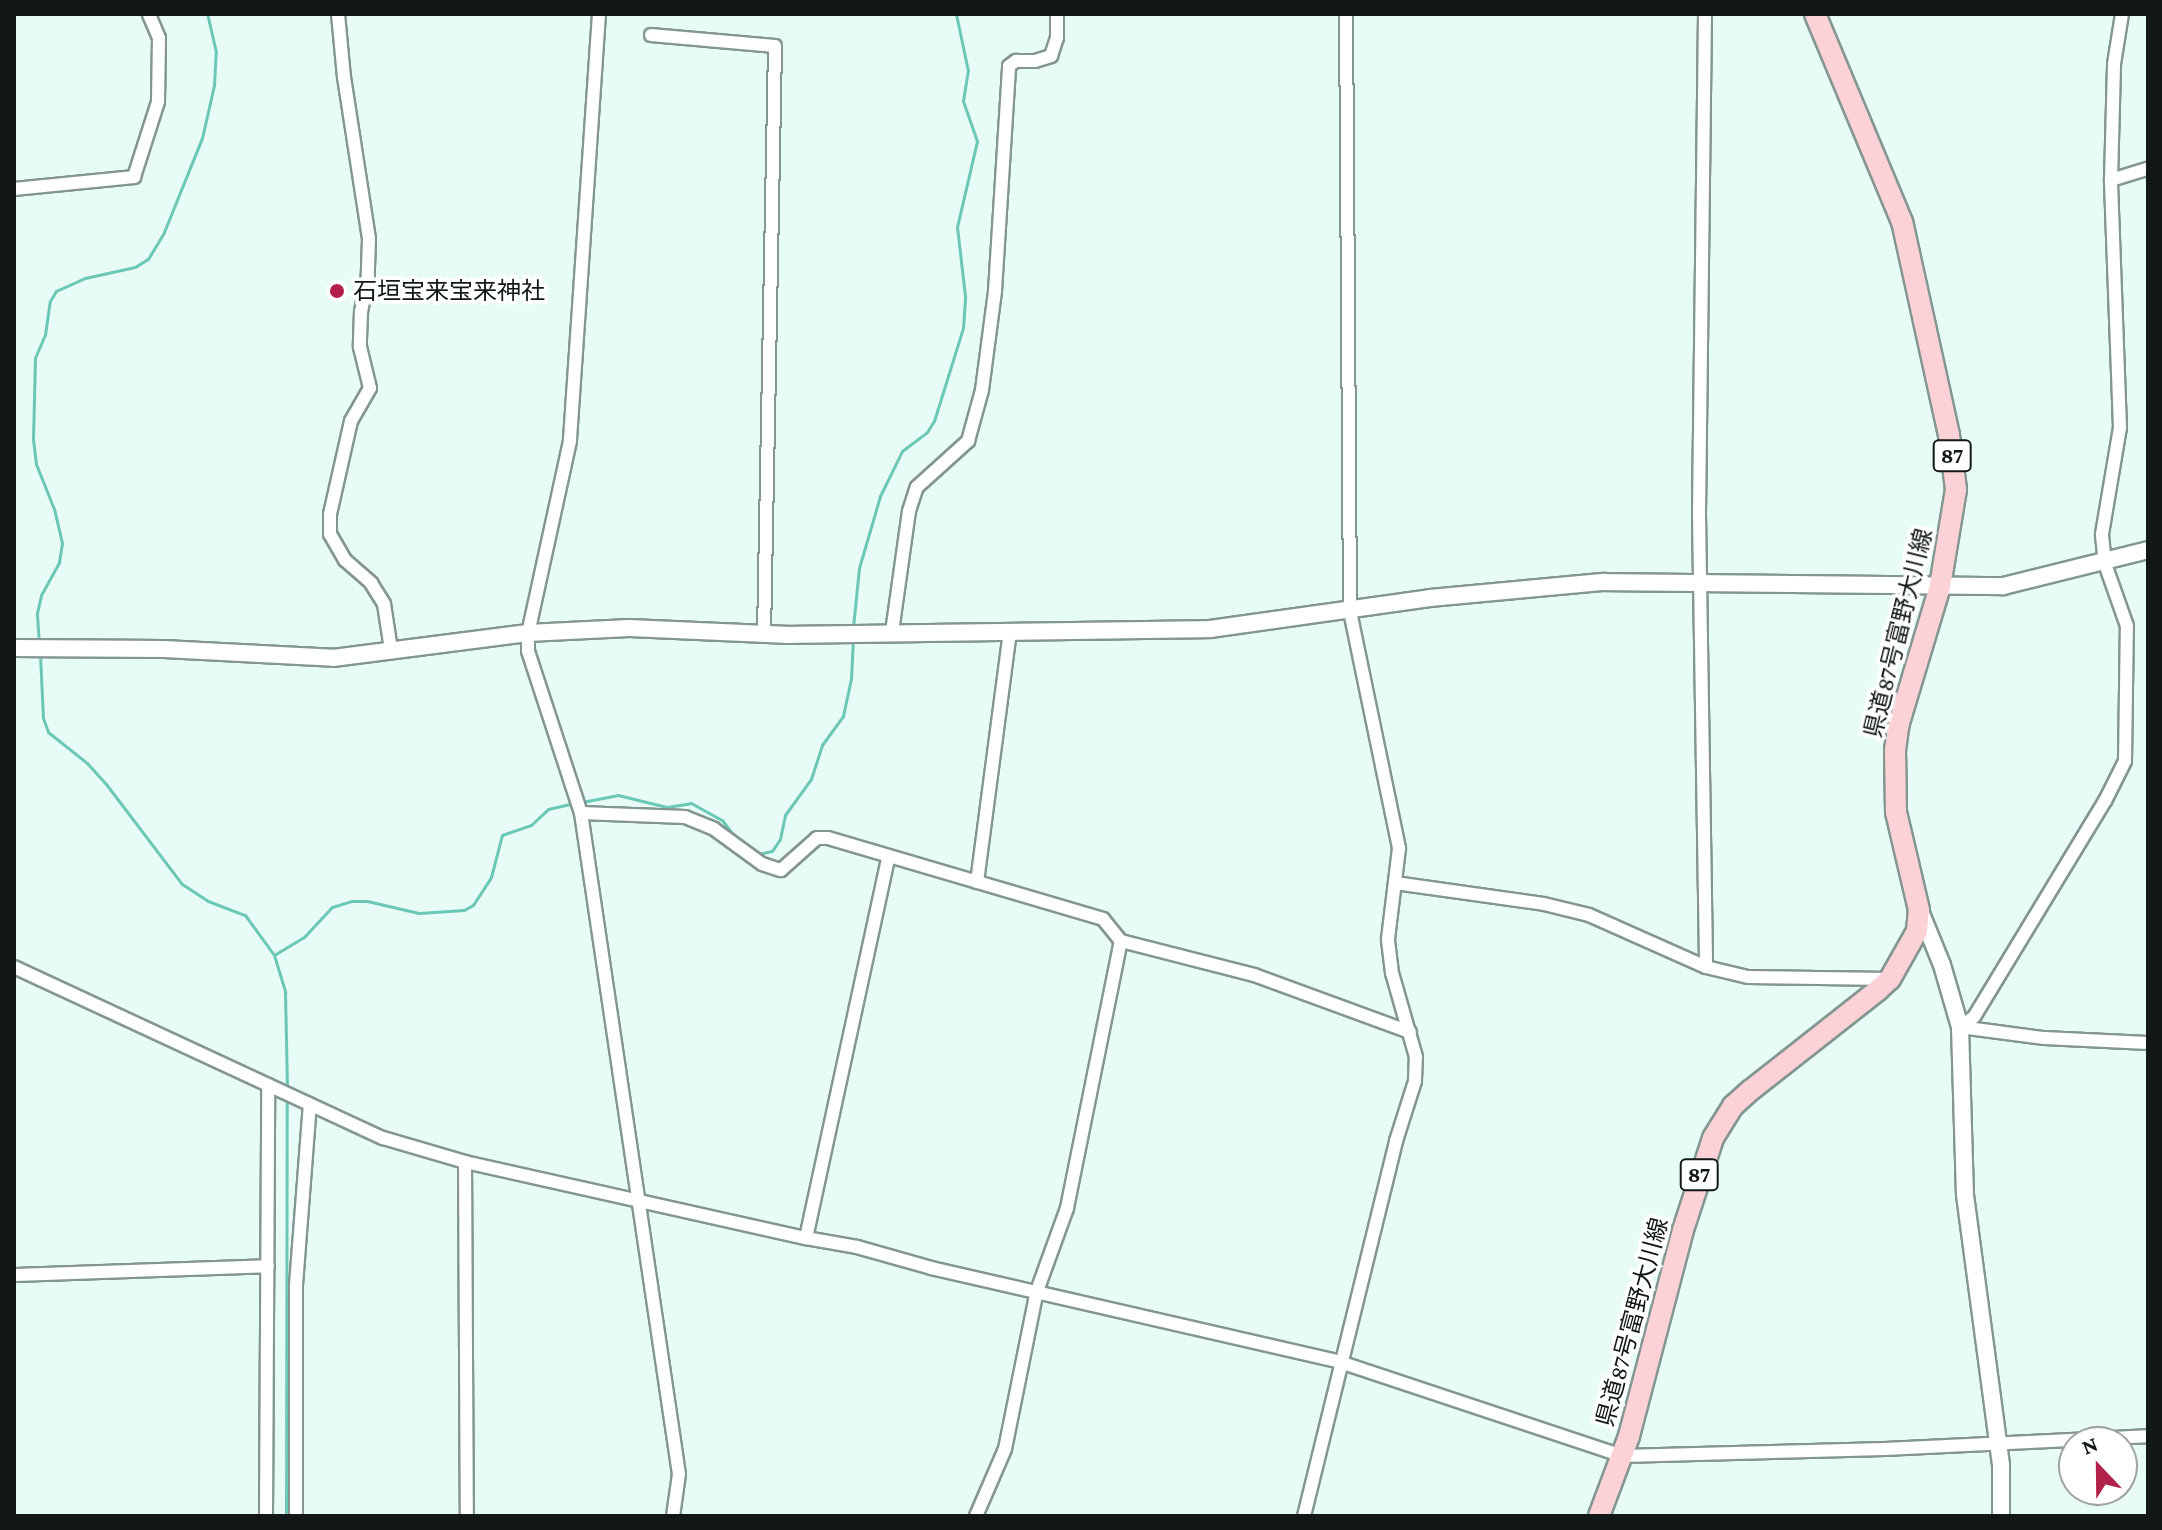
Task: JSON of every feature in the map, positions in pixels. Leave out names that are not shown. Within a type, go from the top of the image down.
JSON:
[{"type":"main road","name":"県道87号富野大川線","points":[[1599,1516],[1622,1456],[1699,1174],[1722,1122],[1751,1090],[1890,979],[1911,947],[1917,931],[1919,910],[1896,812],[1895,750],[1899,723],[1940,586],[1956,489],[1949,435],[1911,255],[1882,169],[1815,14]]},
{"type":"street","points":[[14,189],[134,177],[158,102],[159,38],[149,14]]},
{"type":"street","points":[[338,14],[344,77],[369,239],[360,347],[370,388],[351,421],[330,514],[330,534],[345,560],[371,583],[384,604],[391,650]]},
{"type":"street","points":[[599,14],[570,441],[528,633],[528,651],[581,813],[679,1474],[673,1516]]},
{"type":"street","points":[[892,632],[909,511],[917,487],[968,441],[982,390],[995,291],[1009,66],[1016,61],[1035,61],[1051,56],[1057,38],[1057,14]]},
{"type":"street","points":[[1304,1516],[1399,1128],[1415,1081],[1416,1057],[1392,973],[1389,950],[1389,924],[1399,848],[1350,611],[1346,14]]},
{"type":"street","points":[[1705,14],[1700,583],[1706,967]]},
{"type":"street","points":[[1960,1027],[1974,1017],[1989,993],[2105,801],[2125,761],[2127,626],[2105,564],[2105,502],[2120,428],[2111,180],[2114,64],[2122,14]]},
{"type":"street","points":[[651,35],[775,46],[764,634]]},
{"type":"street","points":[[2111,180],[2148,169]]},
{"type":"street","points":[[14,648],[164,649],[333,658],[528,633],[629,628],[764,634],[1210,629],[1551,585],[2003,586],[2105,564],[2148,550]]},
{"type":"street","points":[[977,882],[1010,630]]},
{"type":"street","points":[[581,813],[685,817],[714,829],[762,864],[781,870],[817,838],[828,838],[1103,919],[1121,941],[1254,975],[1410,1032]]},
{"type":"street","points":[[806,1238],[888,858]]},
{"type":"street","points":[[1395,883],[1544,904],[1589,915],[1706,967],[1748,977],[1890,979]]},
{"type":"street","points":[[1919,910],[1942,965],[1960,1027],[1965,1195],[1998,1442],[2001,1516]]},
{"type":"street","points":[[976,1516],[1005,1449],[1037,1291],[1067,1208],[1121,941]]},
{"type":"street","points":[[14,967],[383,1138],[465,1162],[857,1247],[931,1268],[1340,1362],[1622,1456],[2148,1436]]},
{"type":"street","points":[[1960,1027],[2044,1038],[2148,1043]]},
{"type":"street","points":[[266,1516],[268,1085]]},
{"type":"street","points":[[296,1516],[296,1285],[310,1105]]},
{"type":"street","points":[[465,1162],[467,1516]]},
{"type":"street","points":[[14,1275],[268,1266]]},
{"type":"waterway","points":[[39,644],[37,613],[41,595],[59,562],[62,543],[54,509],[36,464],[33,439],[35,358],[45,335],[50,301],[56,291],[85,278],[135,267],[148,259],[164,232],[202,138],[214,85],[216,52],[207,14]]},
{"type":"waterway","points":[[853,627],[859,568],[880,496],[902,451],[927,432],[934,421],[963,328],[965,296],[957,227],[977,141],[963,101],[968,71],[956,14]]},
{"type":"waterway","points":[[758,854],[772,851],[780,839],[785,815],[811,779],[822,745],[843,716],[851,679],[853,638]]},
{"type":"waterway","points":[[40,655],[43,718],[48,732],[87,763],[106,784],[182,884],[208,901],[245,915],[274,955],[285,992],[287,1091]]},
{"type":"waterway","points":[[582,802],[618,795],[667,807],[691,803],[722,820],[734,836]]},
{"type":"waterway","points":[[274,955],[304,937],[332,907],[352,901],[367,901],[419,913],[464,910],[473,905],[491,877],[502,835],[531,825],[548,809],[574,803]]},
{"type":"waterway","points":[[286,1516],[287,1099]]},
{"type":"place","name":"石垣宝来宝来神社","points":[[337,291]]}]
